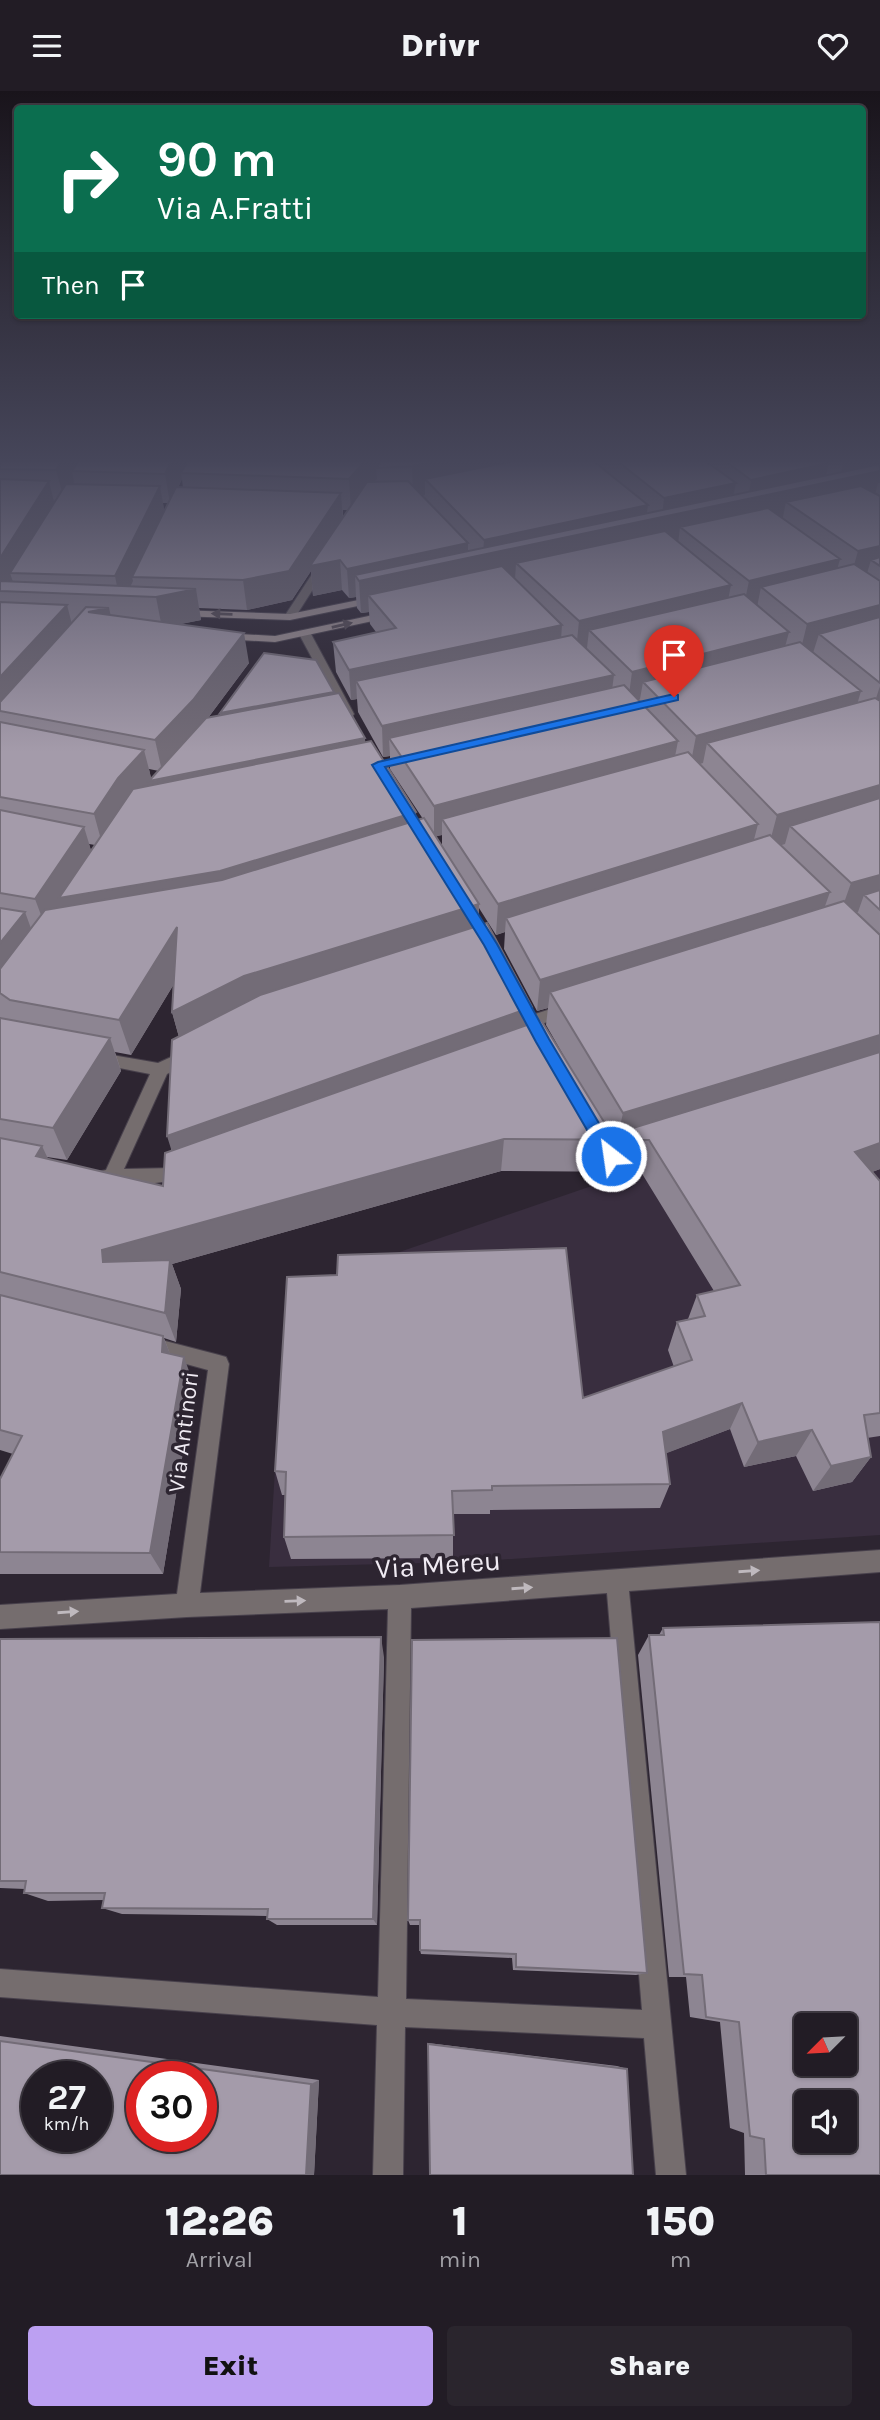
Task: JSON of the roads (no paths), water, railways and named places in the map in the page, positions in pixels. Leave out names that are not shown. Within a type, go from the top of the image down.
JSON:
[{"type":"main road","points":[[168,612],[290,617],[385,597]]},
{"type":"main road","points":[[209,636],[271,644],[398,613]]},
{"type":"main road","points":[[271,644],[290,617]]},
{"type":"street","points":[[290,617],[328,557]]},
{"type":"street","points":[[304,634],[359,732]]},
{"type":"street","points":[[532,1021],[585,1004]]},
{"type":"street","points":[[111,1178],[160,1070],[209,1044]]},
{"type":"street","points":[[80,1055],[160,1070]]},
{"type":"street","points":[[87,1174],[111,1178],[174,1175],[199,1166]]},
{"type":"street","name":"Via Antinori","points":[[129,1341],[219,1364],[187,1605]]},
{"type":"street","name":"Via Mereu","points":[[0,1617],[187,1605],[400,1597],[880,1561]]},
{"type":"street","points":[[617,1581],[671,2175]]},
{"type":"street","points":[[388,2175],[400,1597]]},
{"type":"street","points":[[0,1983],[393,2012],[658,2025]]}]
